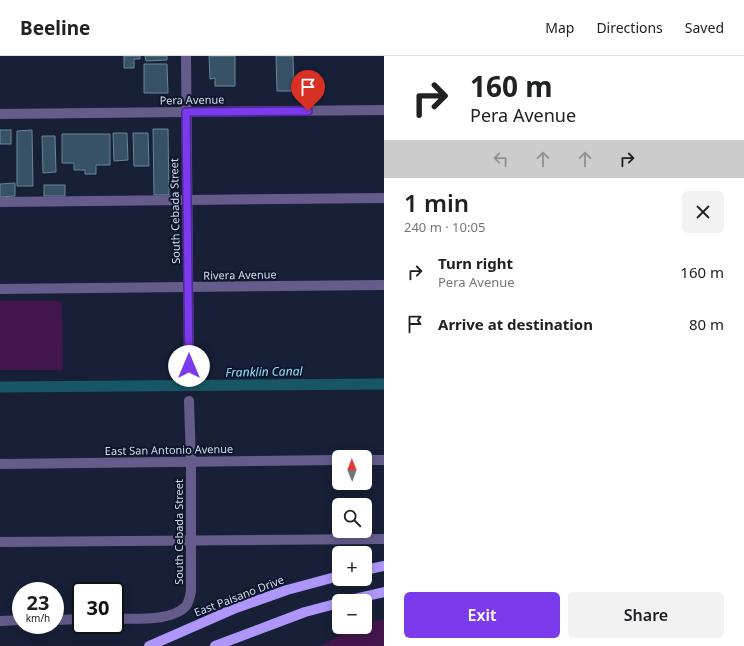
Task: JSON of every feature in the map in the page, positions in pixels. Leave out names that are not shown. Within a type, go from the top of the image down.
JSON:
[{"type":"main road","points":[[372,569],[384,566]]},
{"type":"main road","name":"East Paisano Drive","points":[[150,646],[236,608],[287,590],[332,578]]},
{"type":"main road","points":[[372,595],[384,592]]},
{"type":"main road","points":[[215,646],[305,612],[332,604]]},
{"type":"street","name":"South Cebada Street","points":[[186,56],[189,366]]},
{"type":"street","name":"Pera Avenue","points":[[0,114],[384,110]]},
{"type":"street","points":[[0,202],[384,198]]},
{"type":"street","name":"Rivera Avenue","points":[[0,290],[384,285]]},
{"type":"street","name":"South Cebada Street","points":[[124,618],[158,618],[168,616],[180,611],[186,606],[189,600],[191,592],[191,462],[189,401]]},
{"type":"street","name":"East San Antonio Avenue","points":[[0,464],[332,460]]},
{"type":"street","points":[[372,460],[384,460]]},
{"type":"street","points":[[0,542],[384,539]]},
{"type":"street","points":[[0,621],[12,620]]},
{"type":"shaded area","points":[[0,301],[59,301],[62,305],[63,370],[0,370]]},
{"type":"shaded area","points":[[384,619],[384,646],[320,646],[343,634],[372,634],[372,622]]},
{"type":"building","points":[[124,56],[140,56],[140,59],[134,59],[134,68],[124,68]]},
{"type":"building","points":[[145,56],[167,56],[167,60],[146,61]]},
{"type":"building","points":[[209,56],[235,56],[235,86],[215,86],[215,78],[210,79]]},
{"type":"building","points":[[276,56],[293,56],[294,91],[277,91]]},
{"type":"building","points":[[144,64],[167,64],[168,93],[144,93]]},
{"type":"building","points":[[153,129],[168,129],[169,195],[154,195]]},
{"type":"building","points":[[0,130],[11,130],[11,144],[0,144]]},
{"type":"building","points":[[32,130],[33,186],[17,186],[17,131]]},
{"type":"building","points":[[113,133],[127,133],[128,160],[114,161]]},
{"type":"building","points":[[133,133],[148,133],[149,166],[134,166]]},
{"type":"building","points":[[62,134],[110,134],[110,165],[96,165],[96,174],[85,174],[85,170],[74,170],[74,163],[62,163]]},
{"type":"building","points":[[42,136],[55,136],[56,172],[43,173]]},
{"type":"building","points":[[15,183],[15,196],[0,197],[0,184]]},
{"type":"building","points":[[44,185],[65,185],[65,196],[44,196]]},
{"type":"waterway","name":"Franklin Canal","points":[[0,387],[384,384]]},
{"type":"route","points":[[189,366],[186,112],[308,111]]}]
